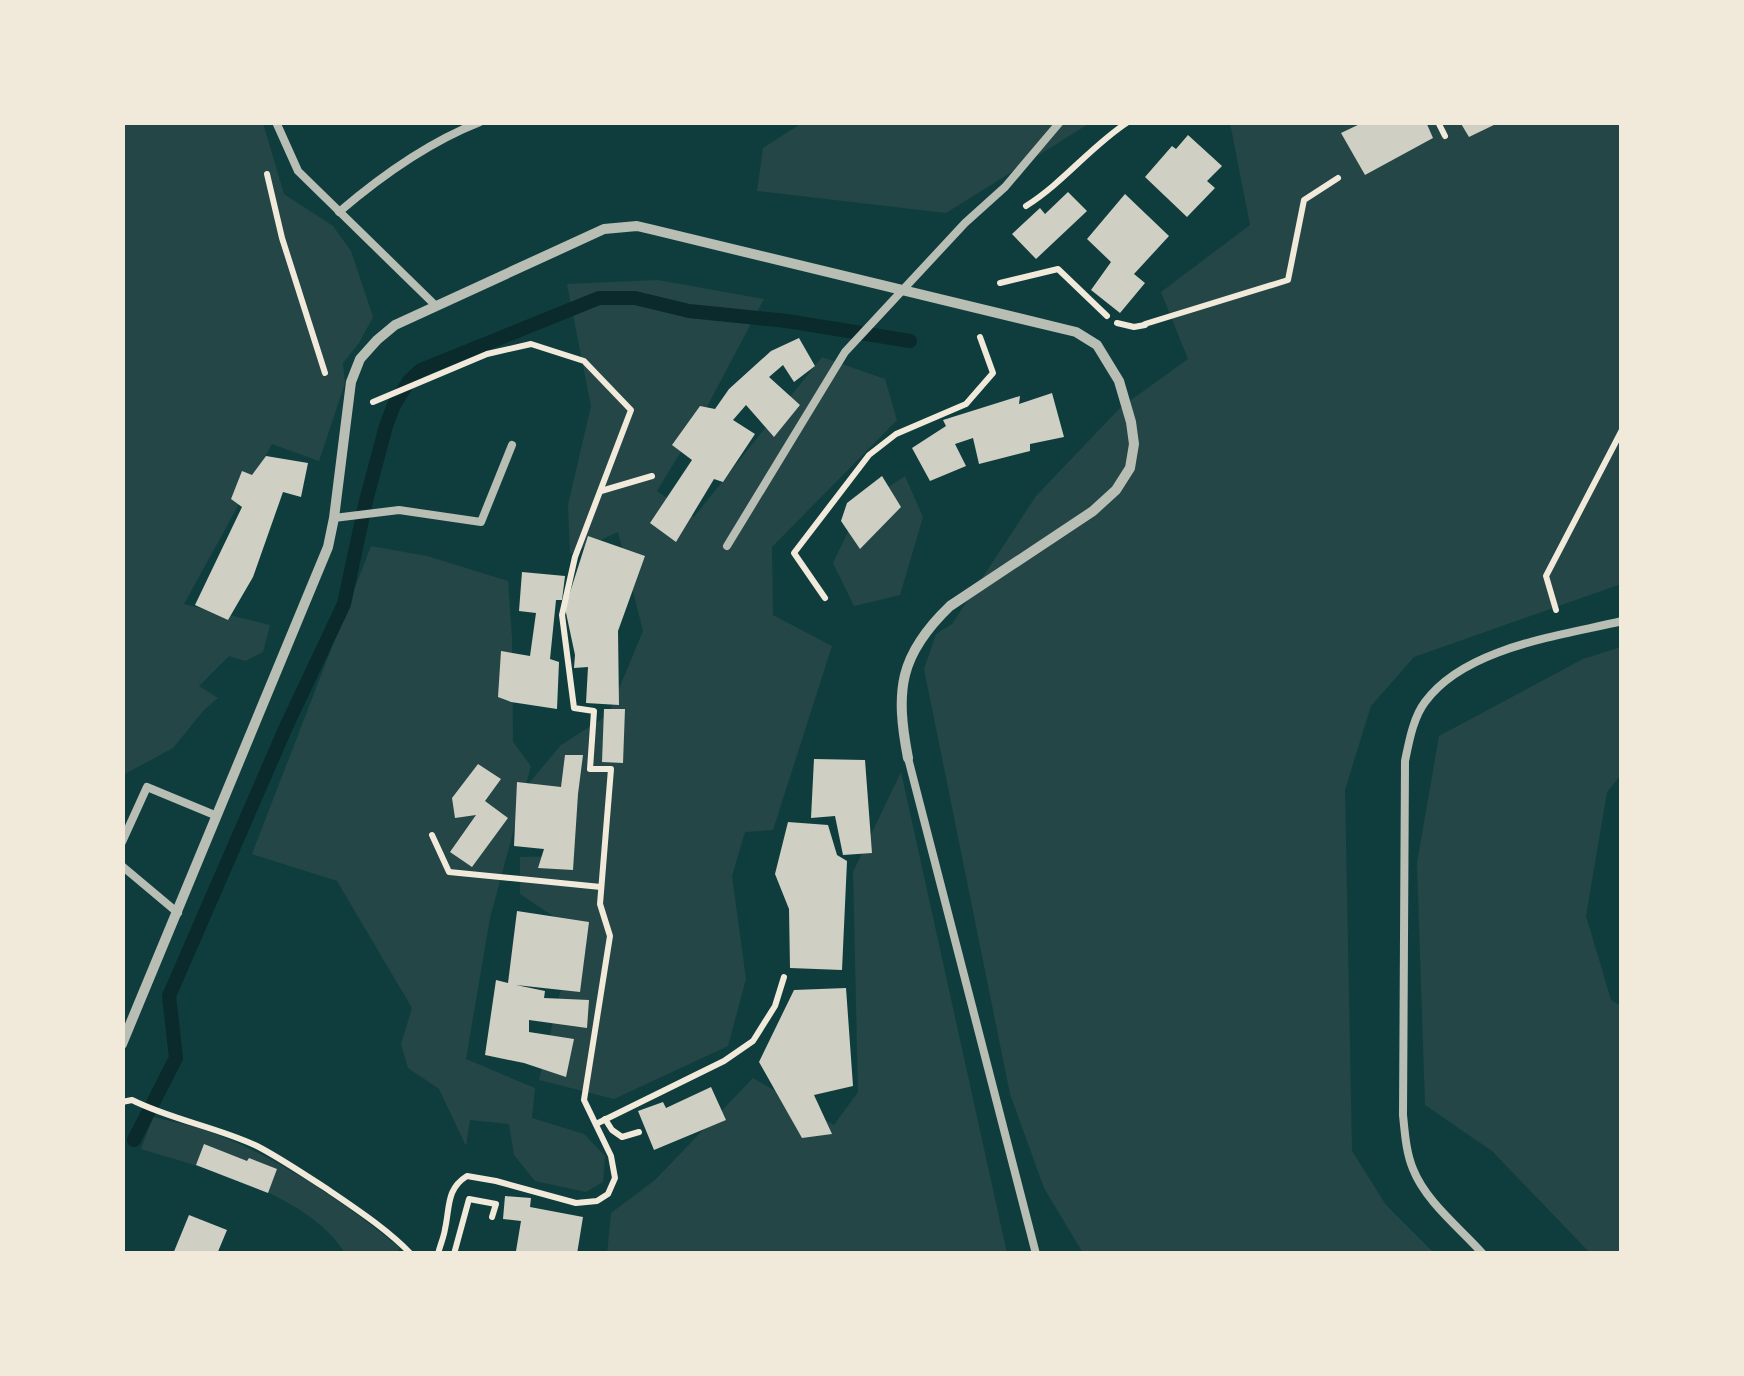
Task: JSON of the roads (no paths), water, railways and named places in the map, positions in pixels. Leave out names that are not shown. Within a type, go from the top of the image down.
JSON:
[{"type":"street","points":[[122,1044],[328,547],[351,382],[360,359],[395,326],[604,229],[636,226],[1076,332],[1098,345],[1119,381],[1134,444],[1130,468],[1116,490],[1093,511],[950,606],[932,624],[907,664],[900,691],[908,758]]},
{"type":"lane","points":[[276,122],[298,171],[436,306]]},
{"type":"lane","points":[[339,212],[374,182],[459,130],[480,122]]},
{"type":"lane","points":[[727,546],[845,352],[1005,187],[1060,122]]},
{"type":"lane","points":[[334,518],[398,510],[481,522],[512,445]]},
{"type":"lane","points":[[1484,1254],[1424,1190],[1405,1141],[1405,760],[1425,702],[1472,663],[1506,650],[1622,621]]},
{"type":"lane","points":[[908,758],[1036,1254]]},
{"type":"lane","points":[[122,842],[147,787],[218,816]]},
{"type":"lane","points":[[122,866],[178,913]]},
{"type":"waterway","points":[[134,1140],[176,1058],[169,996],[344,604],[386,426],[409,381],[421,370],[599,298],[635,298],[689,311],[787,321],[910,341]]}]
